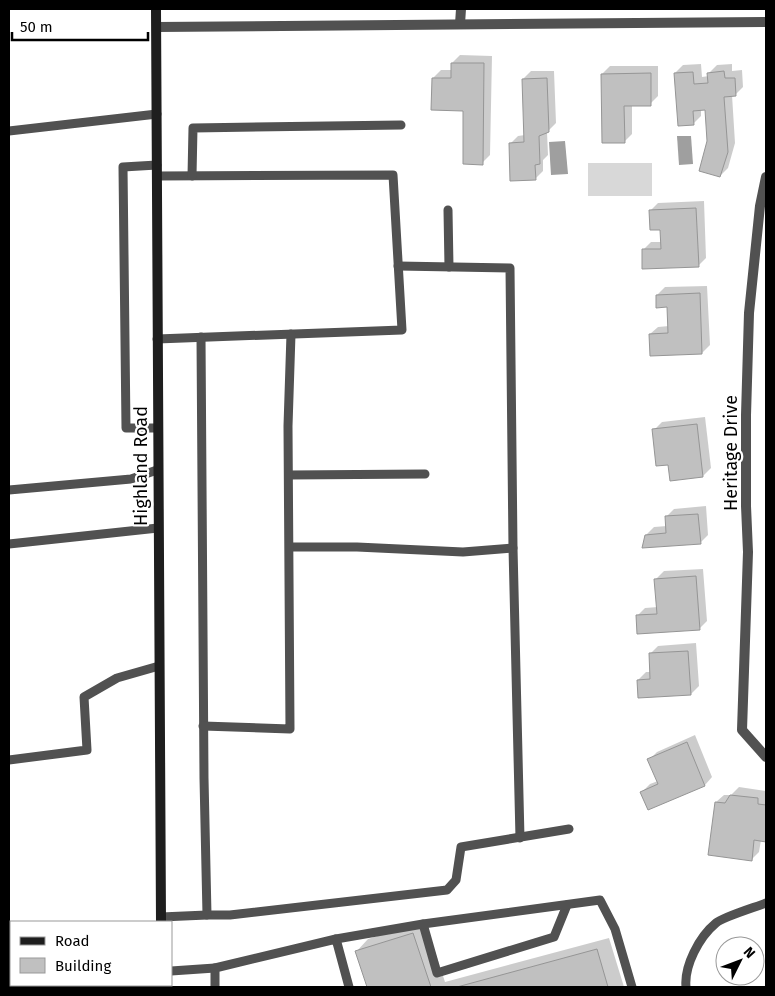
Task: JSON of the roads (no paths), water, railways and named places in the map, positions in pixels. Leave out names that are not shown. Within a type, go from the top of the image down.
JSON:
[{"type":"street","name":"Highland Road","points":[[156,9],[161,920]]},
{"type":"street","points":[[460,24],[461,9]]},
{"type":"street","points":[[157,26],[766,22]]},
{"type":"street","name":"Heritage Drive","points":[[766,177],[760,206],[749,313],[746,415],[748,552],[742,730],[766,757]]},
{"type":"lane","points":[[9,131],[157,114]]},
{"type":"lane","points":[[192,176],[193,128],[400,124]]},
{"type":"lane","points":[[157,165],[123,167],[126,428],[157,428]]},
{"type":"lane","points":[[157,176],[393,175],[402,330],[157,339]]},
{"type":"lane","points":[[448,210],[449,267]]},
{"type":"lane","points":[[398,266],[510,268],[513,548],[520,838]]},
{"type":"lane","points":[[203,726],[290,729],[290,334]]},
{"type":"lane","points":[[201,338],[206,916]]},
{"type":"lane","points":[[9,490],[131,479],[158,470]]},
{"type":"lane","points":[[289,475],[425,474]]},
{"type":"lane","points":[[9,544],[158,528]]},
{"type":"lane","points":[[290,546],[463,552],[513,548]]},
{"type":"lane","points":[[9,760],[87,750],[84,697],[117,678],[159,666]]},
{"type":"lane","points":[[161,920],[230,915],[447,890],[456,880],[460,847],[569,830]]},
{"type":"lane","points":[[172,971],[215,968],[336,939],[423,924],[600,900],[615,929],[632,987]]},
{"type":"lane","points":[[686,987],[685,978],[694,950],[716,922],[766,903]]},
{"type":"lane","points":[[423,924],[437,973],[554,937],[567,905]]},
{"type":"lane","points":[[336,939],[349,987]]},
{"type":"lane","points":[[215,968],[215,987]]}]
